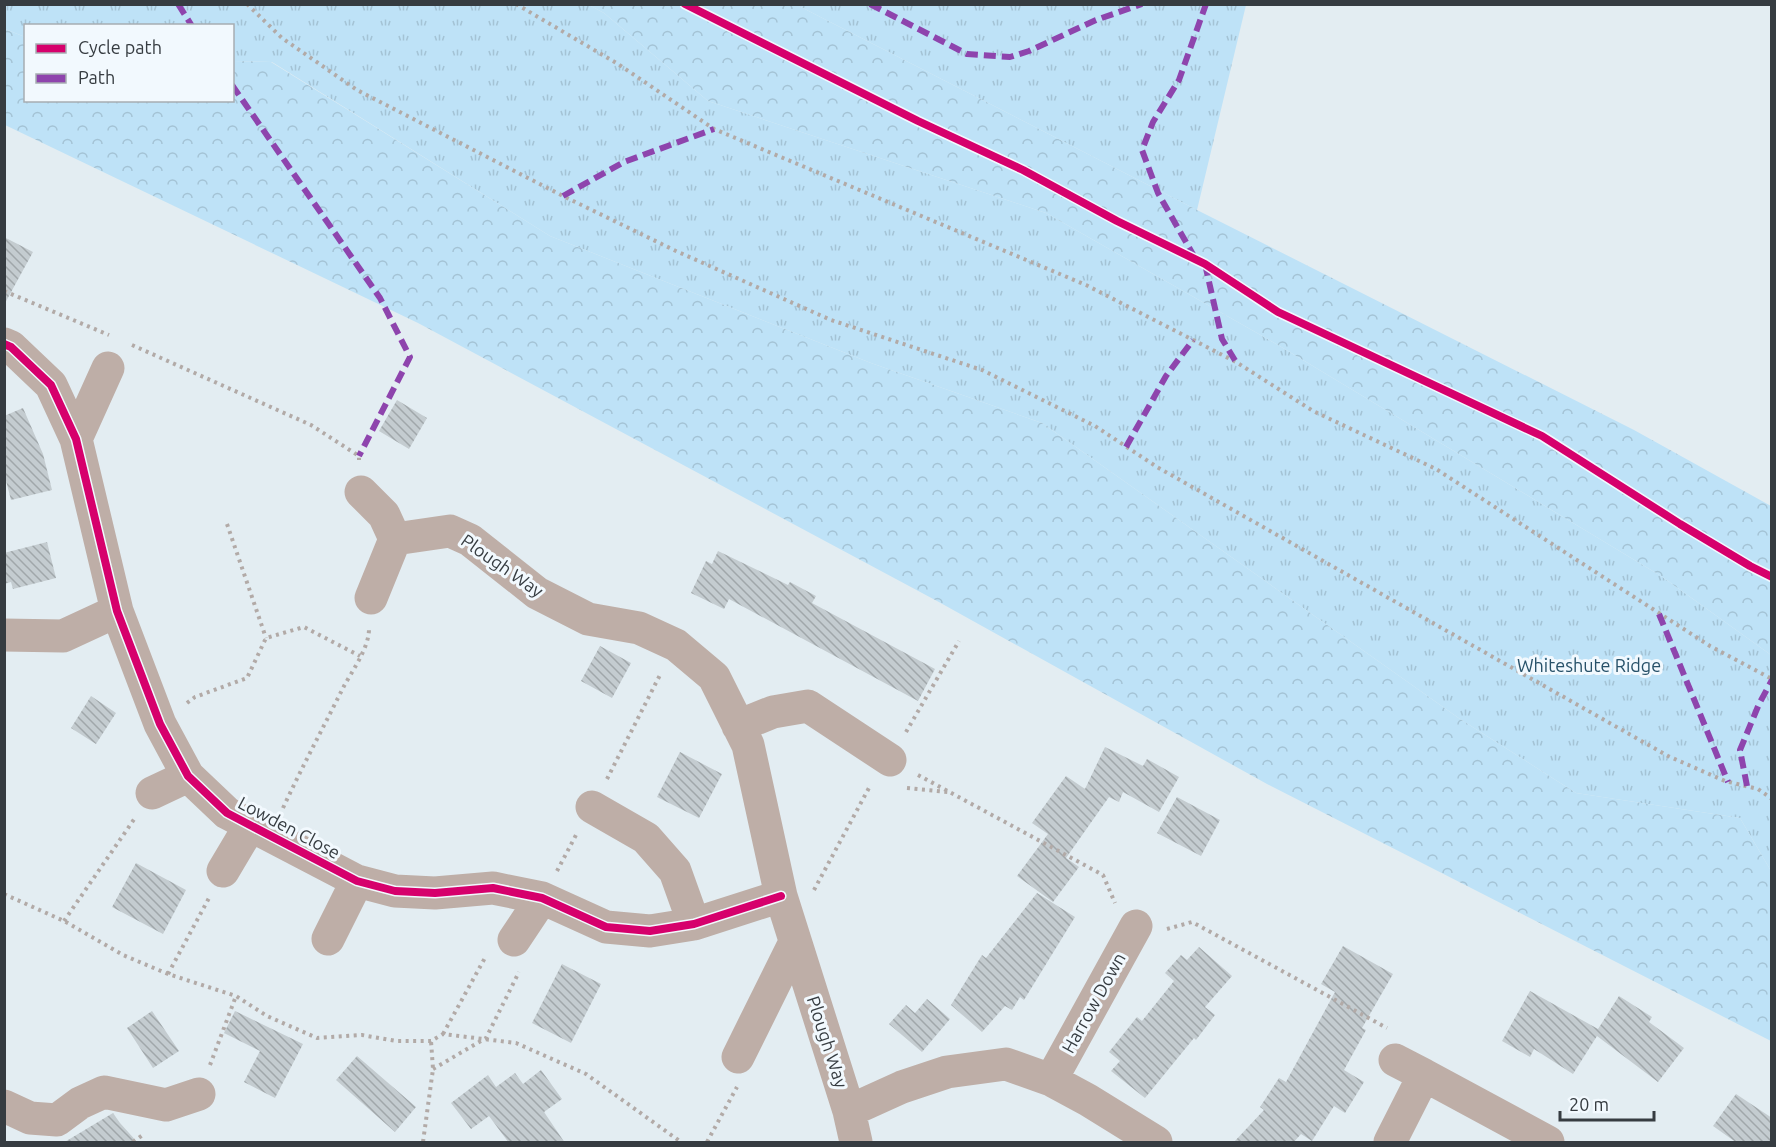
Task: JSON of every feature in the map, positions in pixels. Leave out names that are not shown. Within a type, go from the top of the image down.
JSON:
[{"type":"street","name":"Lowden Close","points":[[4,344],[11,347],[51,385],[76,439],[117,611],[160,724],[188,776],[227,813],[357,881],[395,891],[435,893],[493,888],[542,898],[606,927],[650,931],[693,924],[781,896]]},
{"type":"street","points":[[76,439],[108,368]]},
{"type":"street","points":[[361,492],[384,515],[395,538],[370,598]]},
{"type":"street","name":"Plough Way","points":[[395,538],[450,531],[470,540],[537,593],[588,619],[639,628],[676,645],[714,677],[748,745],[781,896],[849,1111],[856,1143]]},
{"type":"street","points":[[4,634],[63,636],[117,611]]},
{"type":"street","points":[[738,726],[773,711],[807,706],[898,774]]},
{"type":"street","points":[[152,793],[188,776]]},
{"type":"street","points":[[592,807],[646,838],[675,871],[693,924]]},
{"type":"street","name":"Lowden Close","points":[[223,871],[261,830]]},
{"type":"street","points":[[328,939],[357,881]]},
{"type":"street","points":[[515,940],[542,898]]},
{"type":"street","name":"Harrow Down","points":[[1051,1080],[1136,925]]},
{"type":"street","points":[[738,1057],[795,942]]},
{"type":"street","points":[[1395,1060],[1548,1143]]},
{"type":"street","points":[[849,1111],[902,1087],[947,1072],[1006,1064],[1051,1080],[1088,1100],[1156,1143]]},
{"type":"street","points":[[1390,1143],[1424,1075]]},
{"type":"street","points":[[4,1106],[30,1118],[57,1120],[80,1103],[104,1092],[166,1105],[199,1094]]},
{"type":"path","points":[[248,4],[282,38],[368,95],[676,251],[831,320],[982,370],[1095,426],[1157,467],[1668,756],[1725,781],[1758,789],[1772,799]]},
{"type":"path","points":[[516,4],[618,64],[714,129],[1086,285],[1236,362],[1313,411],[1436,469],[1710,646],[1772,678]]},
{"type":"path","points":[[4,291],[110,336]]},
{"type":"path","points":[[130,344],[311,425],[359,456],[361,492]]},
{"type":"path","points":[[160,724],[195,697],[247,678],[266,638],[227,524]]},
{"type":"path","points":[[261,830],[300,771],[360,656],[369,634],[370,598]]},
{"type":"path","points":[[266,638],[304,627],[360,656]]},
{"type":"path","points":[[542,898],[676,645]]},
{"type":"path","points":[[898,774],[952,792]]},
{"type":"path","points":[[898,774],[952,792],[1103,875],[1136,925],[1192,922],[1394,1032],[1395,1060]]},
{"type":"path","points":[[64,921],[152,793]]},
{"type":"path","points":[[168,974],[223,871]]},
{"type":"path","points":[[4,894],[64,921],[123,955],[168,974],[236,996],[267,1016],[317,1038],[362,1035],[396,1041],[431,1041],[443,1034],[515,940]]},
{"type":"path","points":[[433,1069],[486,1038],[515,940]]},
{"type":"path","points":[[199,1094],[236,996]]},
{"type":"path","points":[[443,1034],[516,1043],[586,1074],[681,1143]]},
{"type":"path","points":[[423,1143],[433,1069],[431,1041]]},
{"type":"path","points":[[707,1143],[736,1090],[738,1057]]},
{"type":"green space","name":"Whiteshute Ridge","points":[[4,5],[589,5],[604,13],[708,101],[1046,213],[1278,345],[1661,576],[1771,655],[1771,871],[1740,818],[1576,793],[1460,719],[1042,423],[871,363],[550,236],[272,62],[234,61],[234,24],[24,24],[24,37],[5,29]]},
{"type":"green space","points":[[589,5],[797,5],[1634,430],[1771,506],[1771,655],[1661,576],[1278,345],[1046,213],[708,101],[604,13]]},
{"type":"green space","points":[[797,5],[1246,5],[1197,210]]},
{"type":"green space","points":[[5,29],[24,37],[24,102],[234,102],[234,61],[271,62],[550,236],[871,363],[1042,423],[1460,719],[1576,793],[1740,818],[1771,871],[1771,1041],[1267,784],[937,601],[418,323],[5,125]]},
{"type":"building","points":[[4,237],[33,252],[4,305]]},
{"type":"building","points":[[397,400],[427,418],[409,449],[379,431]]},
{"type":"building","points":[[23,408],[43,454],[52,490],[11,500],[4,473],[4,416]]},
{"type":"building","points":[[47,542],[56,578],[13,589],[11,582],[4,584],[4,553]]},
{"type":"building","points":[[718,551],[788,585],[790,582],[816,596],[812,603],[935,669],[918,701],[729,599],[724,609],[691,593],[706,561],[712,564]]},
{"type":"building","points":[[600,646],[631,663],[612,698],[581,681]]},
{"type":"building","points":[[91,696],[116,713],[96,744],[71,728]]},
{"type":"building","points":[[1105,747],[1143,766],[1147,759],[1179,777],[1159,812],[1123,792],[1119,802],[1109,797],[1066,858],[1079,867],[1053,902],[1017,876],[1048,834],[1032,823],[1066,776],[1085,789]]},
{"type":"building","points":[[680,752],[722,774],[699,818],[657,797]]},
{"type":"building","points":[[1177,797],[1220,820],[1201,856],[1157,833]]},
{"type":"building","points":[[136,863],[186,890],[163,934],[112,907]]},
{"type":"building","points":[[1037,893],[1075,917],[1024,1000],[1020,997],[1012,1010],[1005,1006],[982,1032],[951,1005],[982,955],[986,958]]},
{"type":"building","points":[[1343,946],[1393,974],[1362,1028],[1366,1030],[1344,1070],[1364,1082],[1345,1113],[1334,1106],[1312,1141],[1301,1134],[1293,1143],[1233,1143],[1264,1110],[1260,1107],[1279,1078],[1286,1082],[1335,992],[1321,984]]},
{"type":"building","points":[[1199,947],[1232,976],[1205,1007],[1215,1015],[1145,1098],[1111,1071],[1120,1061],[1109,1052],[1137,1017],[1142,1021],[1174,981],[1165,973],[1181,955],[1187,960]]},
{"type":"building","points":[[562,964],[601,984],[571,1043],[532,1023]]},
{"type":"building","points":[[1530,991],[1598,1029],[1619,996],[1652,1017],[1649,1022],[1684,1048],[1658,1082],[1597,1036],[1573,1074],[1534,1049],[1530,1057],[1502,1041]]},
{"type":"building","points":[[927,999],[950,1019],[922,1052],[889,1024],[906,1005],[915,1013]]},
{"type":"building","points":[[152,1011],[179,1051],[153,1068],[127,1028]]},
{"type":"building","points":[[235,1011],[303,1044],[275,1098],[244,1082],[260,1051],[224,1033]]},
{"type":"building","points":[[357,1056],[416,1107],[395,1132],[336,1080]]},
{"type":"building","points":[[541,1070],[562,1099],[544,1112],[565,1143],[509,1143],[489,1116],[471,1129],[451,1103],[488,1075],[496,1087],[515,1073],[523,1084]]},
{"type":"building","points":[[1736,1094],[1772,1118],[1772,1143],[1737,1143],[1713,1126]]},
{"type":"building","points":[[113,1113],[138,1143],[63,1143]]},
{"type":"marked path","points":[[178,4],[191,24]]},
{"type":"marked path","points":[[870,4],[967,54],[1010,57],[1029,51],[1096,20],[1142,4]]},
{"type":"marked path","points":[[1195,258],[1158,193],[1142,150],[1153,122],[1179,80],[1206,4]]},
{"type":"marked path","points":[[234,88],[380,298],[410,357],[359,456]]},
{"type":"marked path","points":[[563,196],[624,162],[714,129]]},
{"type":"marked path","points":[[1205,264],[1222,339],[1236,362]]},
{"type":"marked path","points":[[1126,447],[1166,376],[1193,340]]},
{"type":"marked path","points":[[1659,614],[1728,782]]},
{"type":"marked path","points":[[1747,786],[1740,750],[1759,704],[1772,680]]},
{"type":"cycle path","points":[[685,4],[918,121],[1023,170],[1117,221],[1205,264],[1278,312],[1542,436],[1680,524],[1772,577]]},
{"type":"cycle path","points":[[4,344],[11,347],[51,385],[76,439],[117,611],[160,724],[188,776],[227,813],[357,881],[395,891],[435,893],[493,888],[542,898],[606,927],[650,931],[694,924],[781,896]]}]
